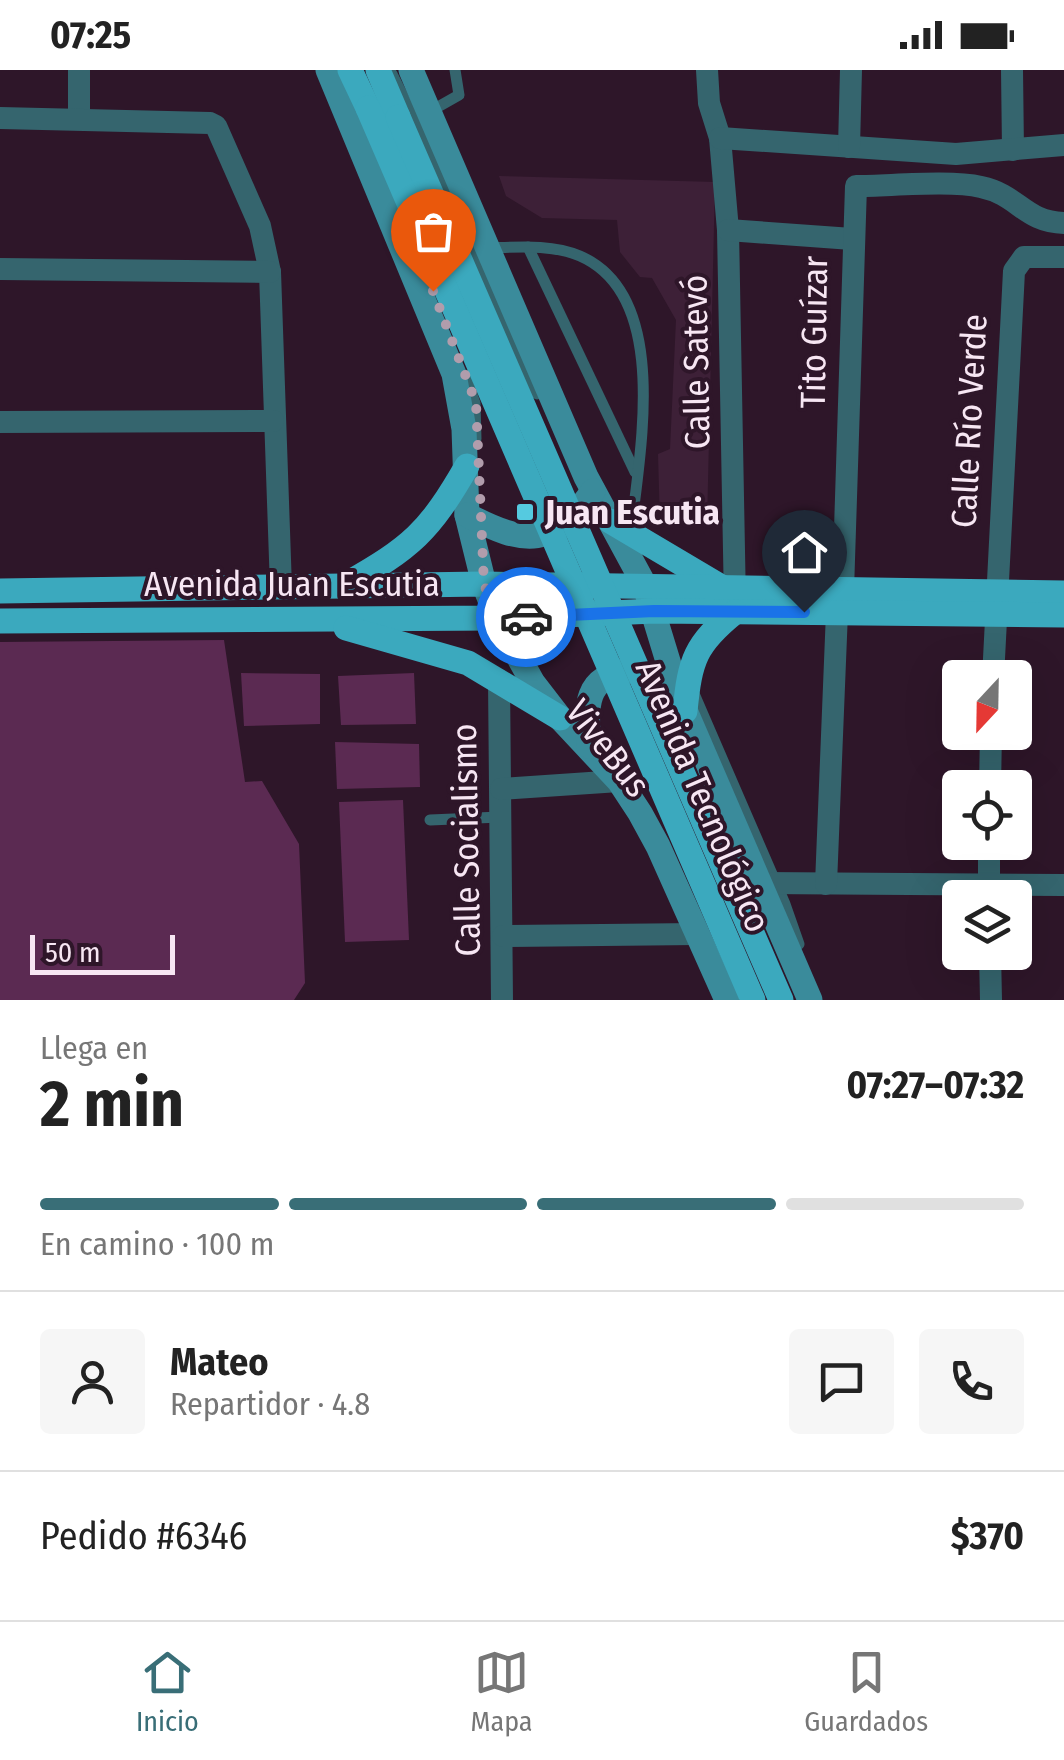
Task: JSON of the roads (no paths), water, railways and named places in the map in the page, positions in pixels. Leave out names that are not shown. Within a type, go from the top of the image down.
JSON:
[{"type":"main road","name":"Avenida Tecnológico","points":[[350,70],[753,1000]]},
{"type":"main road","name":"Avenida Tecnológico","points":[[378,70],[780,1000]]},
{"type":"main road","points":[[339,588],[413,542],[432,524],[467,466]]},
{"type":"main road","points":[[620,526],[731,596],[699,646],[684,695]]},
{"type":"main road","name":"Avenida Juan Escutia","points":[[0,591],[484,584],[645,586],[731,596],[994,605],[1064,615]]},
{"type":"main road","name":"Avenida Juan Escutia","points":[[994,605],[1064,593]]},
{"type":"main road","name":"Avenida Juan Escutia","points":[[0,621],[497,618],[654,611],[731,596]]},
{"type":"main road","points":[[307,618],[412,644],[468,663],[551,713]]},
{"type":"street","points":[[79,70],[79,118]]},
{"type":"street","points":[[328,70],[454,374],[484,584],[497,618],[551,713],[589,746],[658,846],[724,1000]]},
{"type":"street","points":[[411,70],[591,493],[620,526],[684,695],[768,884],[810,1000]]},
{"type":"street","points":[[706,70],[709,103],[720,138],[728,230]]},
{"type":"street","points":[[849,147],[851,70]]},
{"type":"street","points":[[1012,70],[1012,150]]},
{"type":"street","points":[[0,118],[214,124],[260,226],[270,272],[281,588]]},
{"type":"street","points":[[720,138],[956,154],[1064,145]]},
{"type":"street","points":[[852,239],[856,186],[978,186],[1005,194],[1030,216],[1064,223]]},
{"type":"street","name":"Tito Guízar","points":[[728,230],[852,239],[826,884]]},
{"type":"street","name":"Calle Satevó","points":[[728,230],[731,596]]},
{"type":"street","name":"Calle Río Verde","points":[[992,660],[1014,271],[1024,257],[1064,257]]},
{"type":"street","points":[[0,269],[270,272]]},
{"type":"street","points":[[0,422],[273,421]]},
{"type":"street","points":[[474,519],[505,534],[540,537],[568,522],[591,493]]},
{"type":"street","points":[[589,746],[586,718],[590,698],[595,684],[607,675],[645,670],[684,695]]},
{"type":"street","name":"Calle Socialismo","points":[[499,680],[502,1000]]},
{"type":"street","points":[[501,789],[612,782]]},
{"type":"street","points":[[768,884],[942,889]]},
{"type":"street","points":[[1032,888],[1064,885]]},
{"type":"street","points":[[503,936],[693,934]]},
{"type":"street","points":[[990,970],[990,1000]]},
{"type":"lane","points":[[340,70],[476,403],[474,519]]},
{"type":"lane","points":[[390,70],[440,171],[553,432],[645,586]]},
{"type":"lane","points":[[429,112],[460,96],[455,70]]},
{"type":"lane","points":[[528,247],[637,476]]},
{"type":"lane","points":[[487,248],[528,247],[581,256],[610,280],[629,308],[642,350],[637,476],[620,526]]},
{"type":"lane","name":"ViveBus","points":[[551,713],[612,782]]},
{"type":"lane","points":[[430,820],[501,817]]},
{"type":"lane","points":[[768,884],[818,1000]]},
{"type":"place","name":"Juan Escutia","points":[[525,512]]}]
